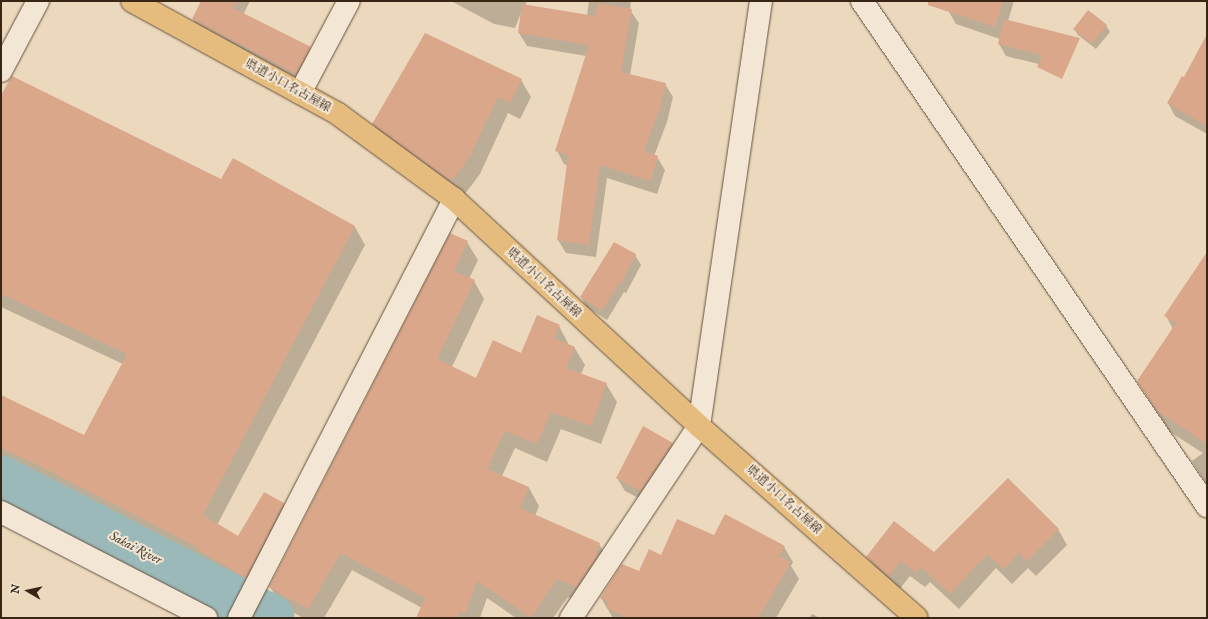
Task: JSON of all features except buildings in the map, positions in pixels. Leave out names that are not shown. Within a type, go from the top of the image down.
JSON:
[{"type":"main road","name":"県道小口名古屋線","points":[[132,1],[338,114],[454,200],[699,426],[917,618]]},
{"type":"street","points":[[1,71],[38,1]]},
{"type":"street","points":[[300,93],[349,1]]},
{"type":"street","points":[[571,618],[699,426],[761,1]]},
{"type":"street","points":[[862,1],[1207,506]]},
{"type":"street","points":[[239,618],[454,200]]},
{"type":"street","points":[[1,512],[206,618]]},
{"type":"waterway","name":"Sakai River","points":[[1,480],[270,618]]}]
